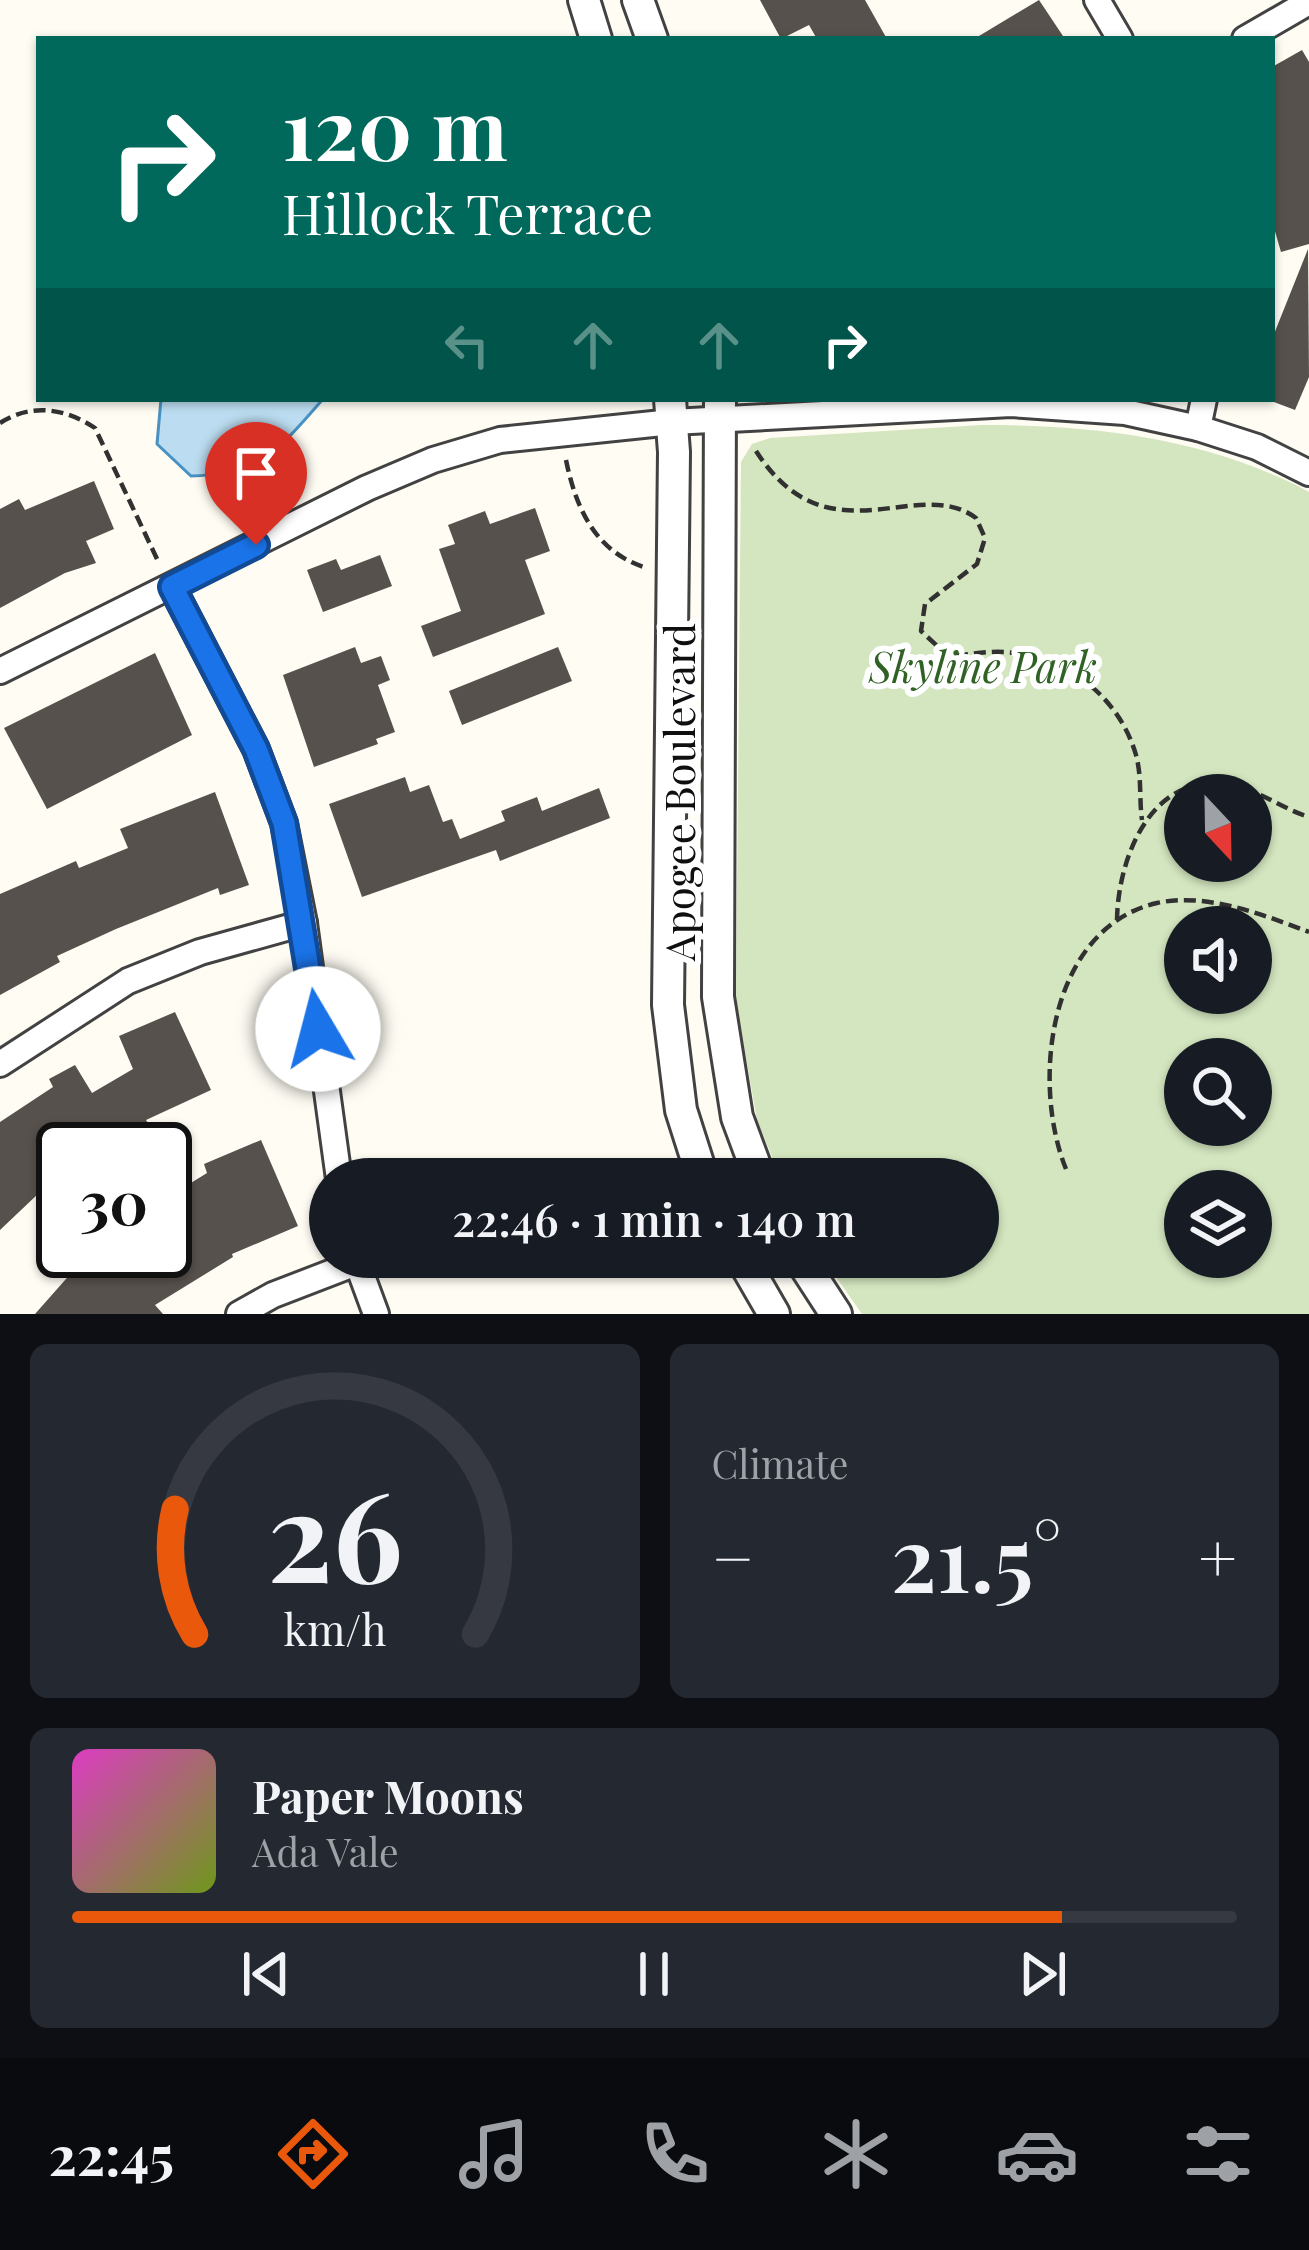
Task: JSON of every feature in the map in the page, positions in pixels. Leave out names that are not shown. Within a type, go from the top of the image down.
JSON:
[{"type":"street","points":[[584,0],[595,36]]},
{"type":"street","points":[[638,0],[651,36]]},
{"type":"street","points":[[1097,0],[1118,36]]},
{"type":"street","points":[[1250,36],[1309,2]]},
{"type":"street","points":[[1198,428],[1203,402]]},
{"type":"street","points":[[0,670],[433,460],[500,440],[670,410],[1011,404],[1125,412],[1257,447],[1309,473]]},
{"type":"street","name":"Apogee Boulevard","points":[[721,409],[718,997],[736,1117],[752,1158]]},
{"type":"street","name":"Apogee Boulevard","points":[[670,410],[668,1005],[681,1110],[696,1158]]},
{"type":"street","points":[[172,587],[268,779],[284,823],[304,923],[336,1158]]},
{"type":"street","points":[[0,1064],[128,980],[200,952],[304,923]]},
{"type":"street","points":[[239,1314],[313,1278]]},
{"type":"street","points":[[362,1278],[376,1314]]},
{"type":"street","points":[[753,1278],[774,1314]]},
{"type":"street","points":[[813,1278],[836,1314]]},
{"type":"path","points":[[0,423],[13,415],[53,410],[77,416],[94,428],[158,561]]},
{"type":"path","points":[[756,451],[788,487],[836,510],[951,507],[976,518],[985,538],[977,564],[926,604],[921,632],[948,656],[1024,655],[1065,669],[1096,689],[1123,721],[1136,756],[1142,820],[1117,920]]},
{"type":"path","points":[[566,460],[574,494],[592,528],[617,555],[647,568]]},
{"type":"path","points":[[1142,820],[1182,790],[1209,783],[1235,785],[1309,817]]},
{"type":"path","points":[[1066,1169],[1056,1142],[1049,1089],[1054,1024],[1090,947],[1117,920],[1152,904],[1185,902],[1247,910],[1309,932]]},
{"type":"green space","name":"Skyline Park","points":[[982,425],[1067,428],[1191,447],[1309,492],[1309,1314],[862,1314],[837,1278],[999,1278],[999,1158],[772,1158],[757,1120],[736,1002],[741,462],[752,444],[770,438]]},
{"type":"water","points":[[161,402],[320,402],[281,445],[235,470],[191,476],[157,444]]},
{"type":"building","points":[[760,0],[865,0],[885,36],[815,36],[809,25],[779,36]]},
{"type":"building","points":[[1039,0],[1063,36],[979,36]]},
{"type":"building","points":[[1302,50],[1309,62],[1309,244],[1281,252],[1275,231],[1275,65]]},
{"type":"building","points":[[1308,249],[1309,377],[1295,410],[1274,402],[1275,332]]},
{"type":"building","points":[[94,481],[114,529],[86,541],[96,563],[65,573],[0,608],[0,509],[19,499],[25,510]]},
{"type":"building","points":[[535,508],[550,551],[525,560],[545,614],[433,657],[421,626],[461,611],[439,549],[455,544],[448,525],[485,511],[490,524]]},
{"type":"building","points":[[380,555],[392,586],[323,612],[307,570],[336,559],[341,570]]},
{"type":"building","points":[[355,647],[361,663],[381,656],[390,680],[378,685],[395,732],[376,739],[378,744],[314,767],[283,675]]},
{"type":"building","points":[[558,647],[572,681],[462,725],[449,691]]},
{"type":"building","points":[[155,653],[192,735],[47,809],[4,728]]},
{"type":"building","points":[[405,777],[410,792],[429,785],[443,822],[452,819],[460,839],[505,821],[501,811],[537,797],[542,811],[599,788],[610,818],[500,861],[496,850],[362,897],[329,804]]},
{"type":"building","points":[[215,792],[249,885],[220,895],[218,888],[116,929],[57,956],[60,962],[0,995],[0,894],[76,861],[79,868],[128,848],[120,829]]},
{"type":"building","points":[[175,1012],[211,1090],[147,1122],[36,1122],[36,1196],[0,1230],[0,1122],[53,1087],[49,1079],[75,1065],[92,1093],[133,1069],[119,1036]]},
{"type":"building","points":[[261,1140],[298,1226],[232,1254],[155,1305],[163,1314],[35,1314],[67,1278],[192,1278],[192,1182],[207,1173],[204,1164]]},
{"type":"route","points":[[256,545],[172,587],[256,749],[284,823],[318,1029]]}]
